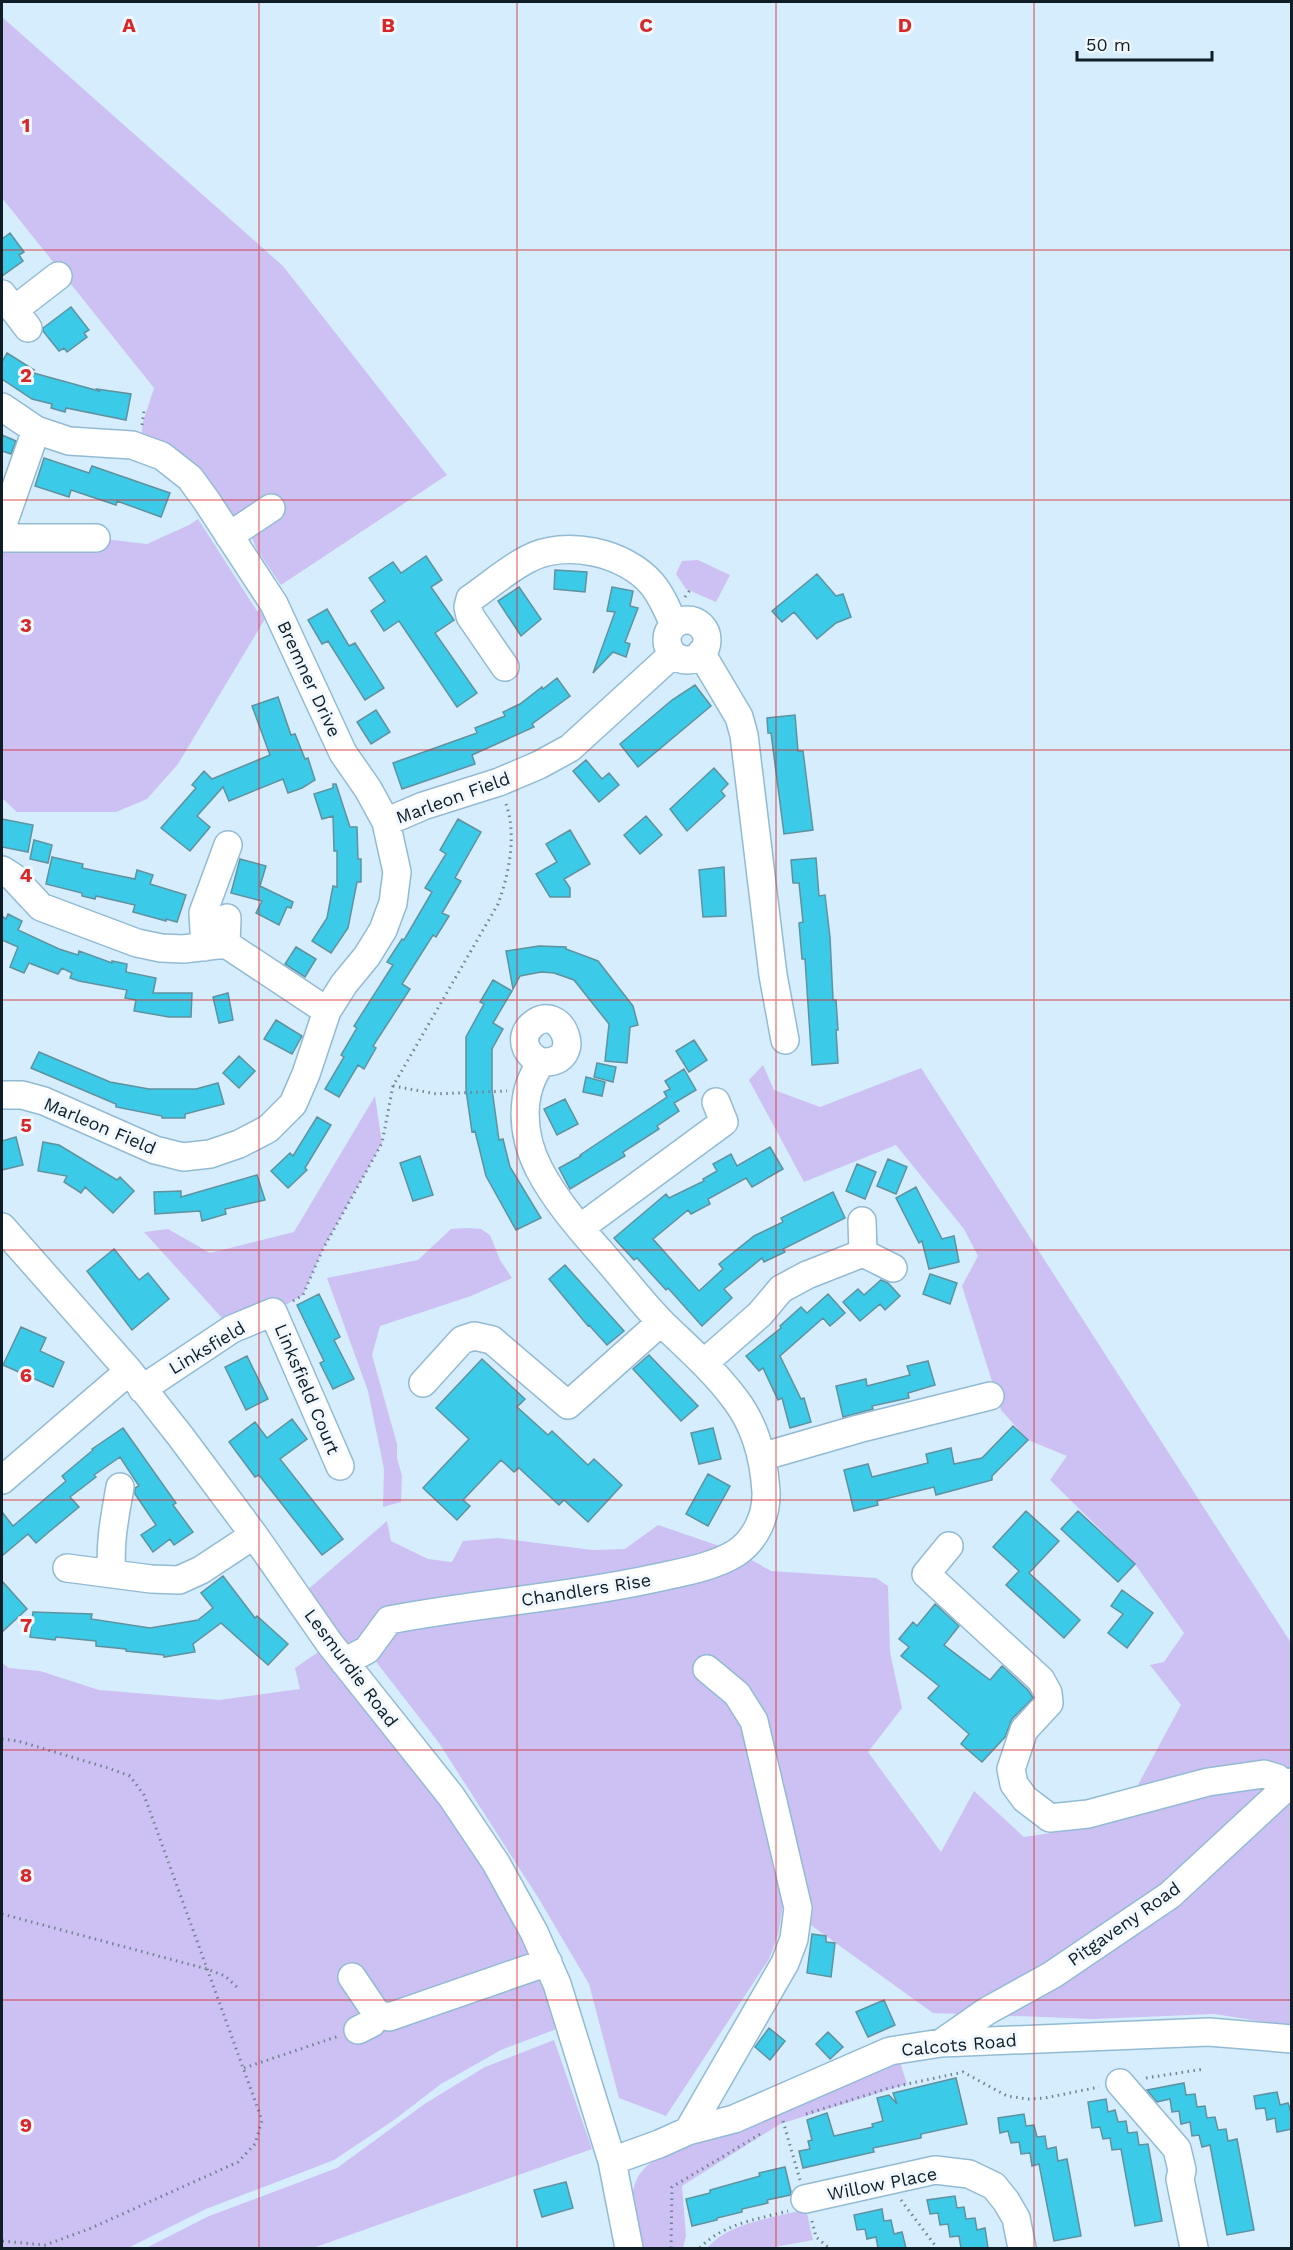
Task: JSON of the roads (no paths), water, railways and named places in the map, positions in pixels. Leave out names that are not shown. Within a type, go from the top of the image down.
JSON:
[{"type":"street","points":[[14,311],[58,276]]},
{"type":"street","name":"Bremner Drive","points":[[2,408],[36,430],[69,441],[132,445],[162,456],[190,478],[274,604],[343,753],[368,789],[386,822]]},
{"type":"street","points":[[2,527],[36,430]]},
{"type":"street","points":[[229,536],[271,508]]},
{"type":"street","points":[[2,538],[96,538]]},
{"type":"street","points":[[505,667],[470,616],[468,607],[470,598],[528,558],[547,552],[584,550],[604,553],[623,562],[651,583],[665,604],[674,625]]},
{"type":"street","points":[[686,620],[699,624],[706,635],[705,648],[701,653],[690,659],[673,654],[667,643],[669,630],[674,625],[686,620]]},
{"type":"street","points":[[701,653],[739,717],[744,735],[773,975],[785,1040]]},
{"type":"street","name":"Marleon Field","points":[[2,1095],[22,1095],[44,1101],[155,1150],[183,1157],[210,1154],[239,1144],[268,1129],[293,1104],[327,1011],[383,930],[393,903],[397,872],[386,822],[423,806],[499,782],[539,765],[570,748],[673,654]]},
{"type":"street","points":[[228,844],[203,913],[220,936],[327,1011]]},
{"type":"street","points":[[2,870],[41,907],[137,943],[161,948],[220,936]]},
{"type":"street","name":"Chandlers Rise","points":[[344,1662],[367,1650],[389,1620],[431,1612],[600,1590],[718,1562],[737,1552],[753,1537],[763,1515],[766,1499],[762,1457],[756,1438],[736,1400],[704,1363],[661,1322],[580,1228],[538,1167],[526,1127],[525,1109],[528,1089],[542,1062]]},
{"type":"street","points":[[580,1228],[728,1120]]},
{"type":"street","points":[[862,1221],[863,1253]]},
{"type":"street","name":"Lesmurdie Road","points":[[2,1227],[136,1380],[254,1535],[344,1662],[451,1796],[496,1863],[534,1932],[571,2023],[612,2161],[629,2248]]},
{"type":"street","points":[[704,1363],[760,1314],[781,1289],[807,1275],[863,1253],[893,1268]]},
{"type":"street","name":"Linksfield","points":[[2,1480],[136,1380],[232,1329],[273,1312]]},
{"type":"street","name":"Linksfield Court","points":[[273,1312],[340,1467]]},
{"type":"street","points":[[423,1383],[462,1340],[474,1336],[492,1340],[568,1405],[661,1322]]},
{"type":"street","points":[[762,1457],[858,1429],[955,1392],[990,1396]]},
{"type":"street","points":[[112,1574],[110,1557],[120,1486]]},
{"type":"street","points":[[67,1568],[178,1580],[201,1570],[254,1535]]},
{"type":"street","points":[[949,1546],[926,1574],[1041,1680],[1048,1693],[1049,1703],[1024,1730],[1011,1769],[1014,1784],[1025,1799],[1050,1818],[1088,1814],[1208,1782],[1264,1774],[1290,1784]]},
{"type":"street","points":[[688,2131],[785,1963],[794,1939],[798,1908],[754,1720],[737,1695],[707,1669]]},
{"type":"street","name":"Pitgaveny Road","points":[[941,2043],[987,2012],[1052,1975],[1170,1895],[1290,1784]]},
{"type":"street","points":[[352,1977],[367,2022],[389,2017],[548,1962]]},
{"type":"street","name":"Calcots Road","points":[[612,2161],[658,2145],[688,2131],[734,2119],[890,2051],[941,2043],[1209,2032],[1292,2039]]},
{"type":"street","points":[[1120,2083],[1177,2149],[1182,2170],[1180,2179],[1194,2248]]},
{"type":"street","name":"Willow Place","points":[[801,2204],[935,2170],[969,2174],[994,2186],[1006,2201],[1016,2218],[1022,2248]]}]
